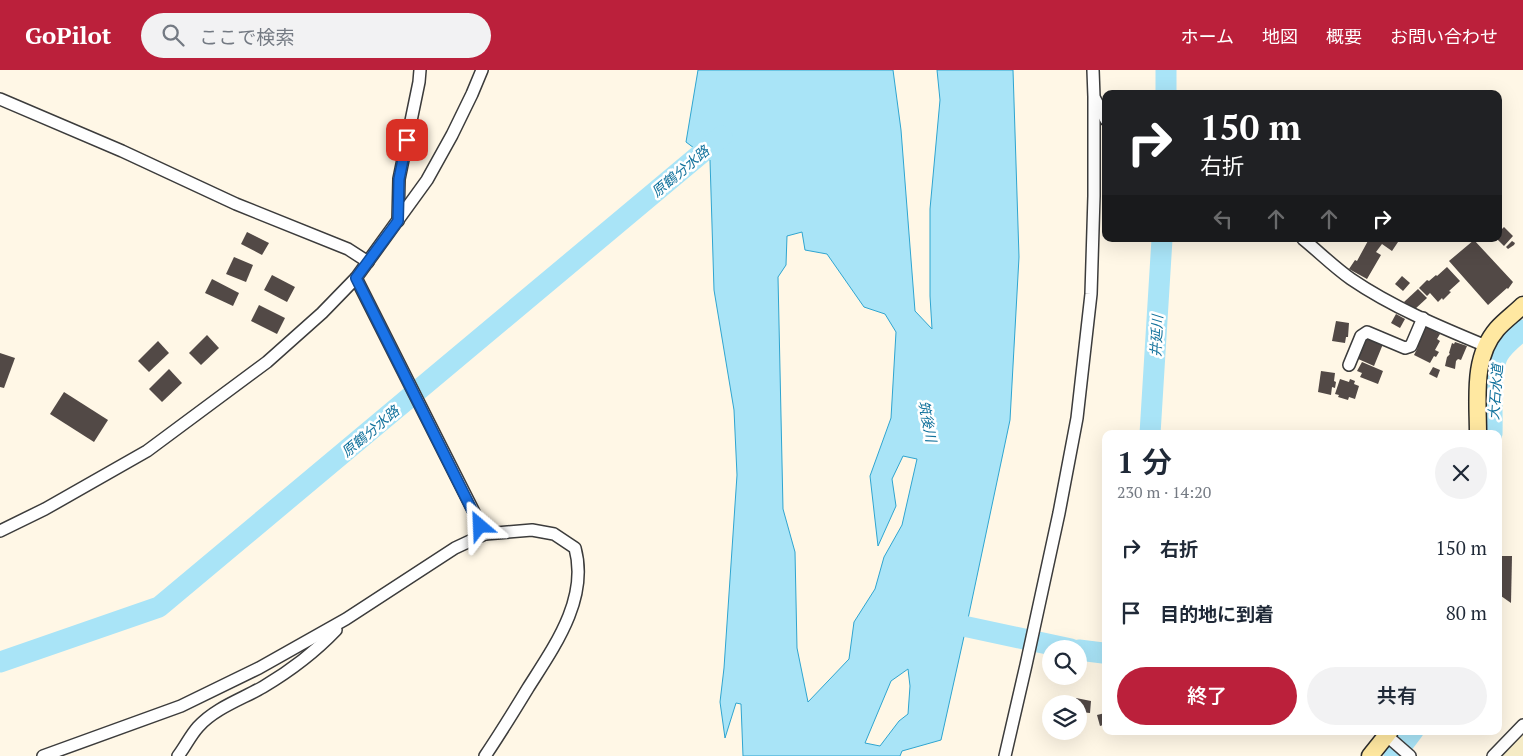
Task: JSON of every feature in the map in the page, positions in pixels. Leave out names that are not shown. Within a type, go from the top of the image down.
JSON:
[{"type":"main road","points":[[1478,430],[1480,362],[1486,346],[1498,328],[1523,305]]},
{"type":"main road","points":[[1370,756],[1389,735]]},
{"type":"street","points":[[398,221],[399,179],[420,70]]},
{"type":"street","points":[[0,531],[45,509],[147,452],[267,362],[358,281],[368,262],[427,180],[452,135],[482,70]]},
{"type":"street","points":[[1005,756],[1059,513],[1077,418],[1090,304],[1094,196],[1094,97],[1092,70]]},
{"type":"street","points":[[1094,97],[1102,112]]},
{"type":"street","points":[[0,99],[122,151],[236,204],[348,249],[368,262]]},
{"type":"street","points":[[1307,242],[1349,278],[1380,297],[1486,346]]},
{"type":"street","points":[[358,281],[482,530]]},
{"type":"street","points":[[1349,365],[1361,336],[1368,332],[1405,348],[1411,346],[1422,318]]},
{"type":"street","points":[[43,756],[181,706],[259,668],[346,619],[482,530],[532,530],[554,534],[575,548],[579,561],[575,600],[564,630],[484,756]]},
{"type":"street","points":[[178,756],[198,727],[211,715],[264,687],[300,662],[323,644],[346,619]]},
{"type":"street","points":[[1493,756],[1523,725]]},
{"type":"street","points":[[1389,735],[1410,756]]},
{"type":"shaded area","points":[[1523,734],[1523,756],[1501,756]]},
{"type":"water","name":"筑後川","points":[[698,70],[893,70],[901,130],[915,311],[932,329],[930,209],[940,100],[937,70],[1013,70],[1019,257],[1010,420],[941,740],[902,751],[900,756],[743,756],[741,704],[736,703],[725,738],[720,702],[737,475],[734,410],[714,290],[710,160],[686,142]],"holes":[[[802,232],[805,250],[827,254],[864,307],[885,314],[896,332],[891,418],[870,476],[878,546],[896,506],[892,479],[903,456],[917,459],[902,525],[884,557],[875,589],[854,622],[849,659],[808,702],[797,648],[795,552],[783,509],[778,277],[786,265],[787,236]],[[908,669],[910,686],[908,714],[899,721],[880,746],[865,743],[891,681]]]},
{"type":"building","points":[[1504,227],[1513,236],[1504,246],[1500,242],[1502,242],[1502,229]]},
{"type":"building","points":[[247,232],[269,243],[262,255],[241,244]]},
{"type":"building","points":[[1512,241],[1515,243],[1514,245],[1508,249],[1506,247]]},
{"type":"building","points":[[1367,242],[1398,242],[1392,251],[1382,244],[1376,252],[1381,255],[1367,279],[1349,269],[1355,260],[1357,261]]},
{"type":"building","points":[[1472,242],[1476,242],[1513,282],[1508,289],[1488,305],[1449,261]]},
{"type":"building","points":[[234,257],[253,265],[246,282],[226,274]]},
{"type":"building","points":[[1447,267],[1460,281],[1449,291],[1451,292],[1443,300],[1442,298],[1438,302],[1430,293],[1427,296],[1419,288],[1427,280],[1429,281],[1437,276]]},
{"type":"building","points":[[272,275],[295,287],[287,302],[264,290]]},
{"type":"building","points":[[1402,276],[1410,283],[1403,291],[1395,284]]},
{"type":"building","points":[[212,279],[239,293],[233,306],[205,293]]},
{"type":"building","points":[[1418,289],[1427,298],[1414,310],[1404,302]]},
{"type":"building","points":[[259,305],[285,318],[277,334],[251,321]]},
{"type":"building","points":[[1396,314],[1405,319],[1400,328],[1391,323]]},
{"type":"building","points":[[1336,321],[1349,323],[1348,337],[1346,337],[1345,343],[1332,341]]},
{"type":"building","points":[[1426,327],[1440,334],[1437,339],[1440,341],[1435,350],[1439,352],[1430,363],[1414,355],[1418,347],[1416,346]]},
{"type":"building","points":[[207,335],[219,348],[201,365],[189,353]]},
{"type":"building","points":[[1365,337],[1383,344],[1374,366],[1356,358]]},
{"type":"building","points":[[158,341],[169,353],[149,372],[138,361]]},
{"type":"building","points":[[1455,342],[1467,346],[1461,360],[1458,359],[1456,361],[1455,369],[1445,366],[1452,343],[1454,344]]},
{"type":"building","points":[[0,353],[15,358],[4,388],[0,387]]},
{"type":"building","points":[[1362,362],[1383,371],[1378,384],[1360,377],[1362,373],[1357,371]]},
{"type":"building","points":[[1433,367],[1440,370],[1437,378],[1429,374]]},
{"type":"building","points":[[169,369],[182,383],[162,402],[149,389]]},
{"type":"building","points":[[1321,371],[1335,373],[1335,388],[1332,387],[1331,395],[1318,392]]},
{"type":"building","points":[[1340,379],[1349,382],[1350,379],[1359,386],[1355,399],[1349,397],[1348,400],[1335,394]]},
{"type":"building","points":[[64,392],[108,420],[94,442],[50,414]]},
{"type":"building","points":[[1502,556],[1512,556],[1511,603],[1502,597]]},
{"type":"building","points":[[1087,700],[1091,701],[1090,713],[1087,713]]},
{"type":"building","points":[[1102,714],[1102,725],[1100,726],[1097,715]]},
{"type":"waterway","name":"井延川","points":[[1166,70],[1166,90]]},
{"type":"waterway","name":"原鶴分水路","points":[[0,662],[159,607],[722,136]]},
{"type":"waterway","name":"井延川","points":[[1150,430],[1162,242]]},
{"type":"waterway","name":"大石水道","points":[[1492,430],[1492,382],[1495,362],[1503,348],[1523,330]]},
{"type":"waterway","name":"井延川","points":[[940,621],[1042,643]]},
{"type":"waterway","name":"井延川","points":[[1087,651],[1102,653]]},
{"type":"waterway","name":"大石水道","points":[[1394,756],[1410,735]]},
{"type":"route","points":[[407,140],[399,179],[398,221],[356,278],[480,526]]}]
